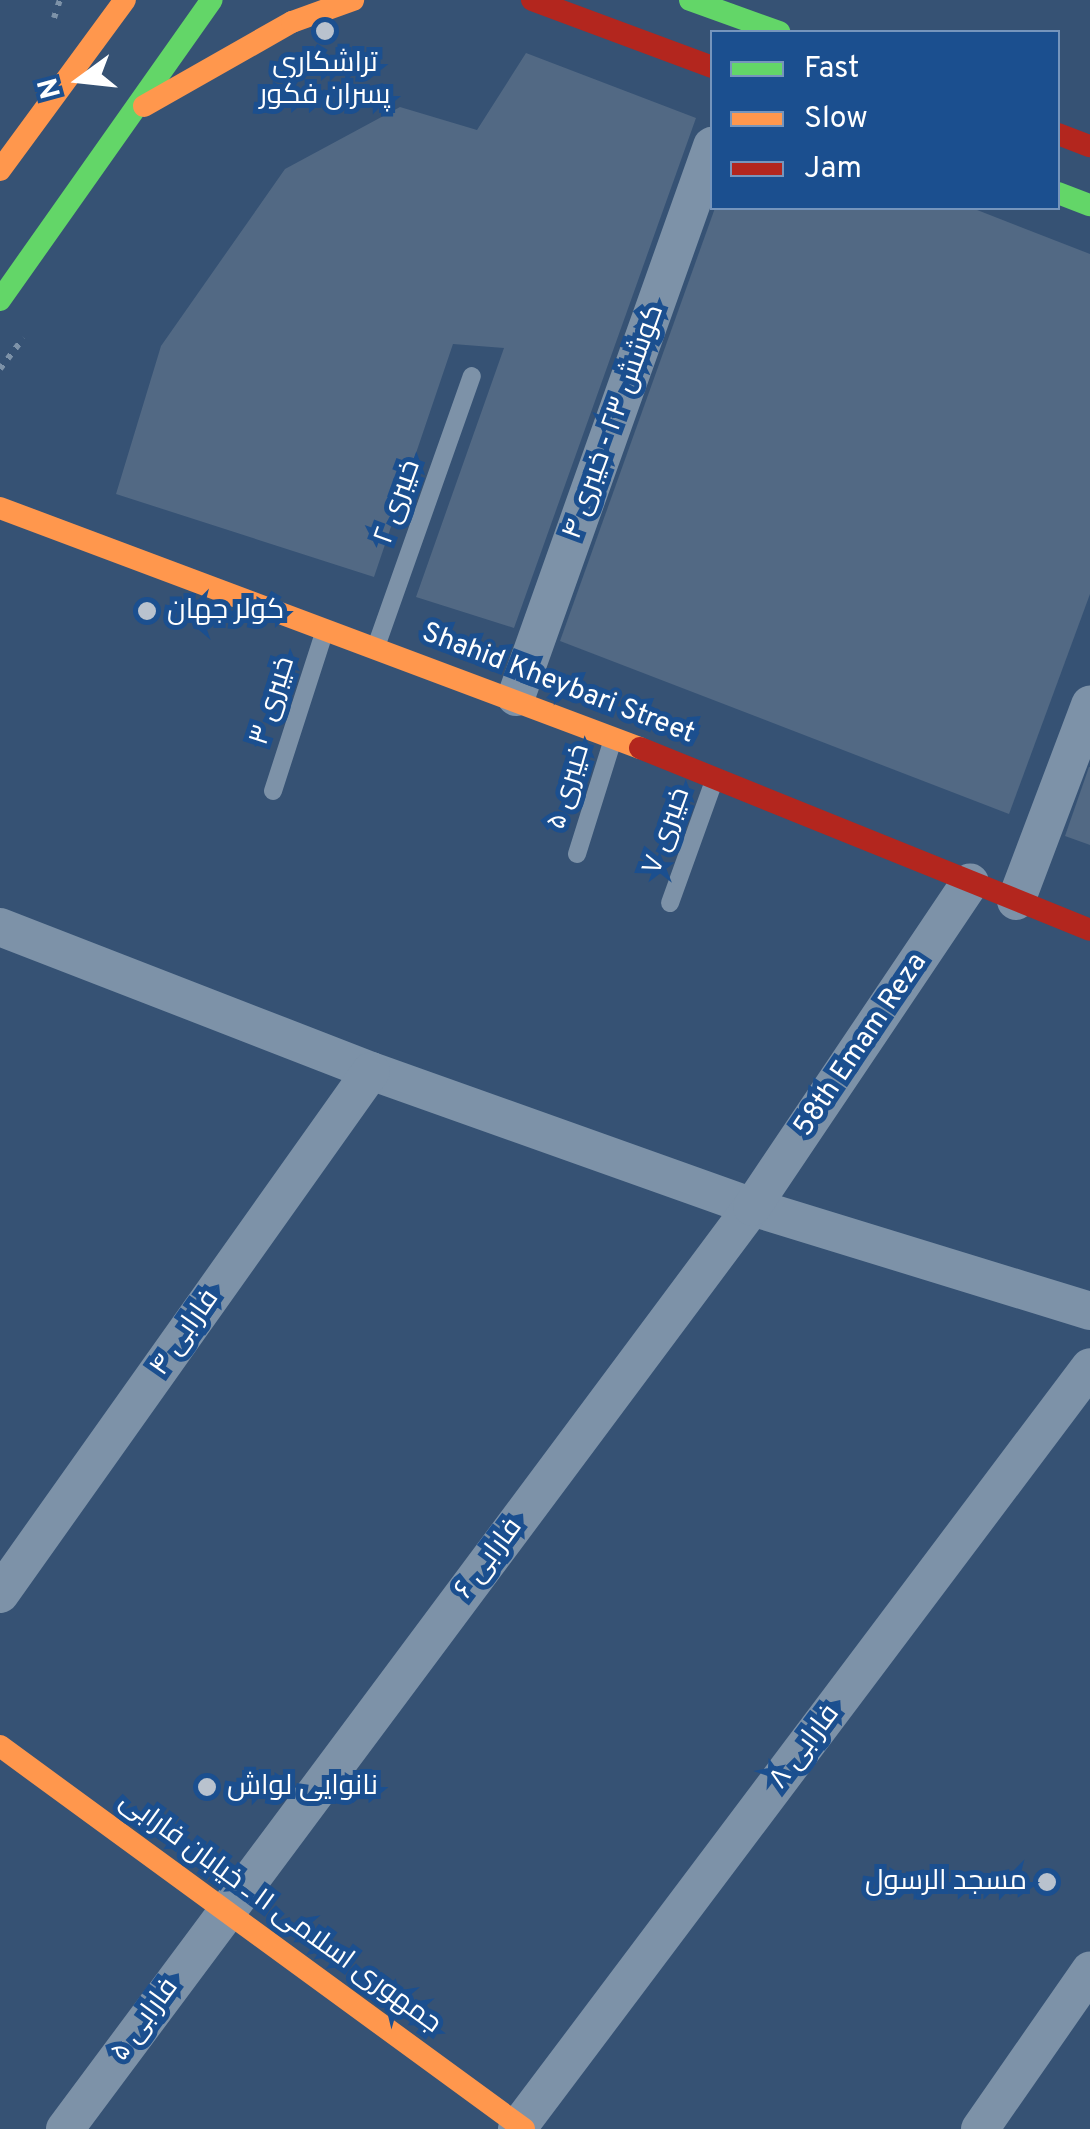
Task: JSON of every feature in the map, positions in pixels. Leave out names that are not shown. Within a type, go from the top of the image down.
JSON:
[{"type":"street","points":[[0,170],[124,0]]},
{"type":"street","points":[[0,300],[212,0]]},
{"type":"street","points":[[132,112],[292,22],[352,0]]},
{"type":"street","points":[[532,0],[710,66]]},
{"type":"street","points":[[690,0],[773,30]]},
{"type":"street","points":[[64,83],[83,16]]},
{"type":"street","points":[[1060,135],[1090,146]]},
{"type":"street","name":"کوشش ۲۳ - خیبری ۴","points":[[516,697],[710,152]]},
{"type":"street","points":[[1060,195],[1090,206]]},
{"type":"street","name":"Shahid Kheybari Street","points":[[0,508],[516,697],[1090,930]]},
{"type":"street","points":[[1016,901],[1090,705]]},
{"type":"street","name":"58th Emam Reza","points":[[752,1206],[970,882]]},
{"type":"street","points":[[0,927],[371,1071],[752,1206],[1090,1311]]},
{"type":"street","name":"فارابی ۴","points":[[0,1594],[371,1071]]},
{"type":"street","name":"فارابی ۶","points":[[226,1911],[752,1206]]},
{"type":"street","name":"فارابی ۸","points":[[520,2128],[1090,1367]]},
{"type":"street","name":"جمهوری اسلامی ۱۱ ـ خیابان فارابی","points":[[0,1746],[520,2128]]},
{"type":"street","name":"فارابی ۵","points":[[65,2129],[226,1911]]},
{"type":"street","points":[[980,2129],[1090,1971]]},
{"type":"lane","name":"خیبری ۲","points":[[376,646],[472,376]]},
{"type":"lane","name":"خیبری ۳","points":[[273,791],[326,628]]},
{"type":"lane","name":"خیبری ۵","points":[[577,854],[614,736]]},
{"type":"lane","name":"خیبری ۷","points":[[670,903],[716,777]]},
{"type":"path","points":[[0,369],[36,322]]},
{"type":"building","points":[[526,53],[696,118],[514,628],[416,597],[504,348],[453,344],[374,577],[116,494],[161,346],[285,169],[400,107],[477,130]]},
{"type":"building","points":[[714,210],[977,210],[1090,254],[1090,594],[1009,814],[560,641]]},
{"type":"building","points":[[1090,767],[1090,845],[1065,836]]},
{"type":"traffic: fast","points":[[0,300],[212,0]]},
{"type":"traffic: fast","points":[[690,0],[773,30]]},
{"type":"traffic: fast","points":[[1060,194],[1090,205]]},
{"type":"traffic: slow","points":[[0,170],[125,0]]},
{"type":"traffic: slow","points":[[144,106],[292,22],[353,0]]},
{"type":"traffic: slow","points":[[0,508],[640,748]]},
{"type":"traffic: slow","points":[[0,1746],[524,2129]]},
{"type":"traffic: jam","points":[[532,0],[710,66]]},
{"type":"traffic: jam","points":[[1060,135],[1090,146]]},
{"type":"traffic: jam","points":[[640,748],[1090,930]]},
{"type":"place","name":"تراشکاری پسران فکور","points":[[325,31]]},
{"type":"place","name":"کولر جهان","points":[[147,611]]},
{"type":"place","name":"نانوایی لواش","points":[[207,1787]]},
{"type":"place","name":"مسجد الرسول","points":[[1047,1882]]}]
